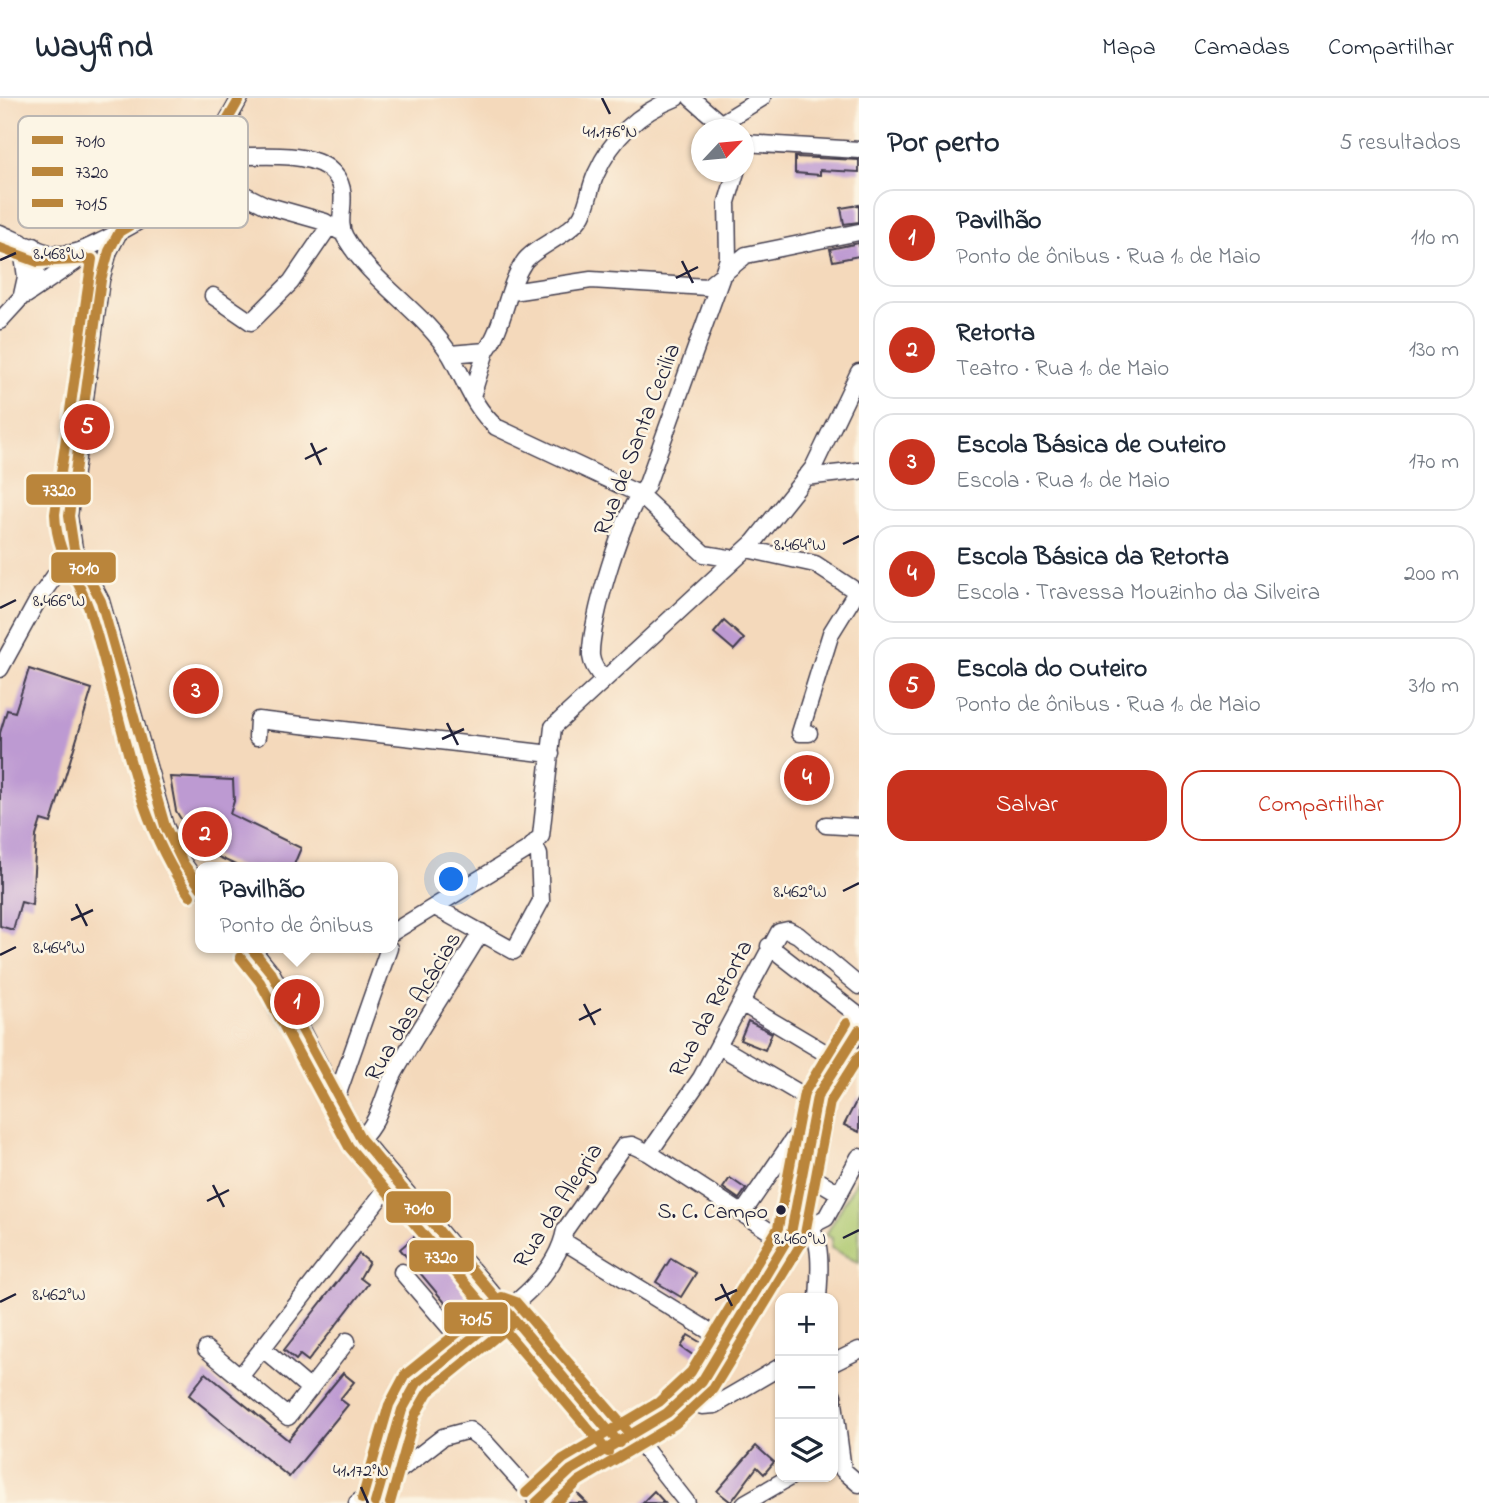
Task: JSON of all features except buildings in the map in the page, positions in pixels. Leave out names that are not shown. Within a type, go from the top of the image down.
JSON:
[{"type":"street","points":[[230,116],[240,98]]},
{"type":"street","points":[[472,396],[486,351],[499,333],[525,260],[548,246],[582,216],[596,173],[620,135],[655,107],[676,98]]},
{"type":"street","points":[[691,98],[717,119]]},
{"type":"street","points":[[735,119],[762,98]]},
{"type":"street","points":[[754,143],[859,150]]},
{"type":"street","points":[[213,296],[251,322],[337,230],[345,200],[339,179],[326,167],[299,158],[248,157]]},
{"type":"street","name":"Rua de Santa Cecilia","points":[[604,680],[591,658],[595,619],[629,513],[646,487],[728,260],[727,202],[733,182]]},
{"type":"street","points":[[248,196],[337,230],[369,270],[425,321],[450,354],[484,416],[496,427],[639,494],[704,554],[741,554],[815,564],[858,592],[831,633],[800,733],[809,733]]},
{"type":"street","points":[[21,297],[39,289],[86,253],[125,228]]},
{"type":"street","points":[[512,292],[591,281],[707,287],[747,255],[859,232]]},
{"type":"street","points":[[0,233],[56,254],[86,253]]},
{"type":"street","points":[[32,245],[86,253],[101,280],[69,516],[74,549],[101,601],[165,826],[183,863],[195,880]]},
{"type":"street","points":[[0,321],[37,278],[39,258],[32,245]]},
{"type":"street","points":[[86,253],[101,280]]},
{"type":"street","points":[[450,354],[486,351]]},
{"type":"street","points":[[398,930],[534,844],[541,836],[553,727],[741,554],[805,477],[859,372]]},
{"type":"street","points":[[805,477],[859,471]]},
{"type":"street","points":[[0,669],[38,597],[74,549]]},
{"type":"street","points":[[257,737],[258,720],[551,754]]},
{"type":"street","points":[[826,825],[859,827]]},
{"type":"street","points":[[435,907],[514,951],[541,901],[539,855],[534,844]]},
{"type":"street","name":"Rua da Retorta","points":[[649,1153],[719,1046],[743,1004],[750,981],[779,932],[788,930],[830,959],[859,986]]},
{"type":"street","name":"Rua das Acácias","points":[[361,1139],[370,1131],[381,1111],[394,1074],[481,932]]},
{"type":"street","points":[[769,946],[859,1016]]},
{"type":"street","points":[[255,953],[272,974],[337,1099],[361,1139],[505,1311],[687,1503]]},
{"type":"street","points":[[337,1099],[387,953]]},
{"type":"street","points":[[743,1004],[839,1062]]},
{"type":"street","points":[[742,1214],[816,1106],[859,1030]]},
{"type":"street","points":[[719,1046],[816,1106]]},
{"type":"street","points":[[357,1503],[379,1483],[443,1437],[469,1430],[485,1442],[537,1502],[572,1470],[667,1413],[702,1381],[786,1242],[795,1211],[816,1106]]},
{"type":"street","name":"Rua da Alegria","points":[[375,1503],[402,1410],[417,1383],[505,1311],[530,1287],[563,1241],[565,1230],[624,1146],[632,1145],[649,1153]]},
{"type":"street","points":[[649,1153],[786,1242]]},
{"type":"street","points":[[810,1226],[826,1218],[859,1157]]},
{"type":"street","points":[[802,1171],[839,1193]]},
{"type":"street","points":[[240,1377],[395,1178]]},
{"type":"street","points":[[795,1211],[810,1226],[820,1251],[818,1293]]},
{"type":"street","points":[[563,1241],[727,1342]]},
{"type":"street","points":[[402,1272],[463,1343]]},
{"type":"street","points":[[206,1349],[288,1417],[347,1341]]},
{"type":"street","points":[[262,1348],[310,1389]]},
{"type":"street","points":[[838,1360],[859,1350]]},
{"type":"street","points":[[686,1395],[702,1406],[715,1405],[775,1370]]},
{"type":"street","points":[[838,1470],[859,1484]]},
{"type":"street","points":[[745,1503],[781,1482]]},
{"type":"green space","points":[[859,1176],[859,1263],[831,1248],[832,1238],[826,1235]]},
{"type":"transit line","name":"7010","points":[[229,116],[240,98]]},
{"type":"transit line","name":"7010","points":[[119,232],[126,228]]},
{"type":"transit line","name":"7010","points":[[119,232],[109,251],[101,280],[69,516],[74,549],[101,601],[165,826],[183,863],[195,880]]},
{"type":"transit line","name":"7320","points":[[0,248],[38,262],[92,259],[55,514],[57,529],[63,553],[89,609],[129,757],[153,830],[190,896]]},
{"type":"transit line","name":"7010","points":[[255,953],[272,974],[361,1139],[619,1443]]},
{"type":"transit line","name":"7320","points":[[240,957],[260,982],[349,1147],[608,1452]]},
{"type":"transit line","name":"7015","points":[[526,1493],[563,1459],[659,1402],[691,1372],[778,1228],[804,1093],[847,1023]]},
{"type":"transit line","name":"7010","points":[[536,1503],[571,1470],[667,1413],[702,1381],[791,1233],[817,1097],[859,1030]]},
{"type":"transit line","name":"7320","points":[[556,1503],[579,1481],[675,1424],[713,1389],[804,1239],[830,1102],[859,1056]]},
{"type":"transit line","name":"7015","points":[[362,1499],[389,1405],[405,1375],[502,1297],[516,1302],[630,1434]]},
{"type":"transit line","name":"7010","points":[[375,1503],[402,1410],[417,1383],[505,1311]]},
{"type":"transit line","name":"7320","points":[[390,1503],[415,1415],[428,1392],[514,1322]]},
{"type":"place","name":"Escola do Outeiro","points":[[87,427]]},
{"type":"place","name":"Escola Básica de Outeiro","points":[[196,691]]},
{"type":"place","name":"Escola Básica da Retorta","points":[[807,778]]},
{"type":"place","name":"Retorta","points":[[205,834]]},
{"type":"place","name":"Pavilhão","points":[[297,1002]]},
{"type":"place","name":"S. C. Campo","points":[[781,1210]]}]
